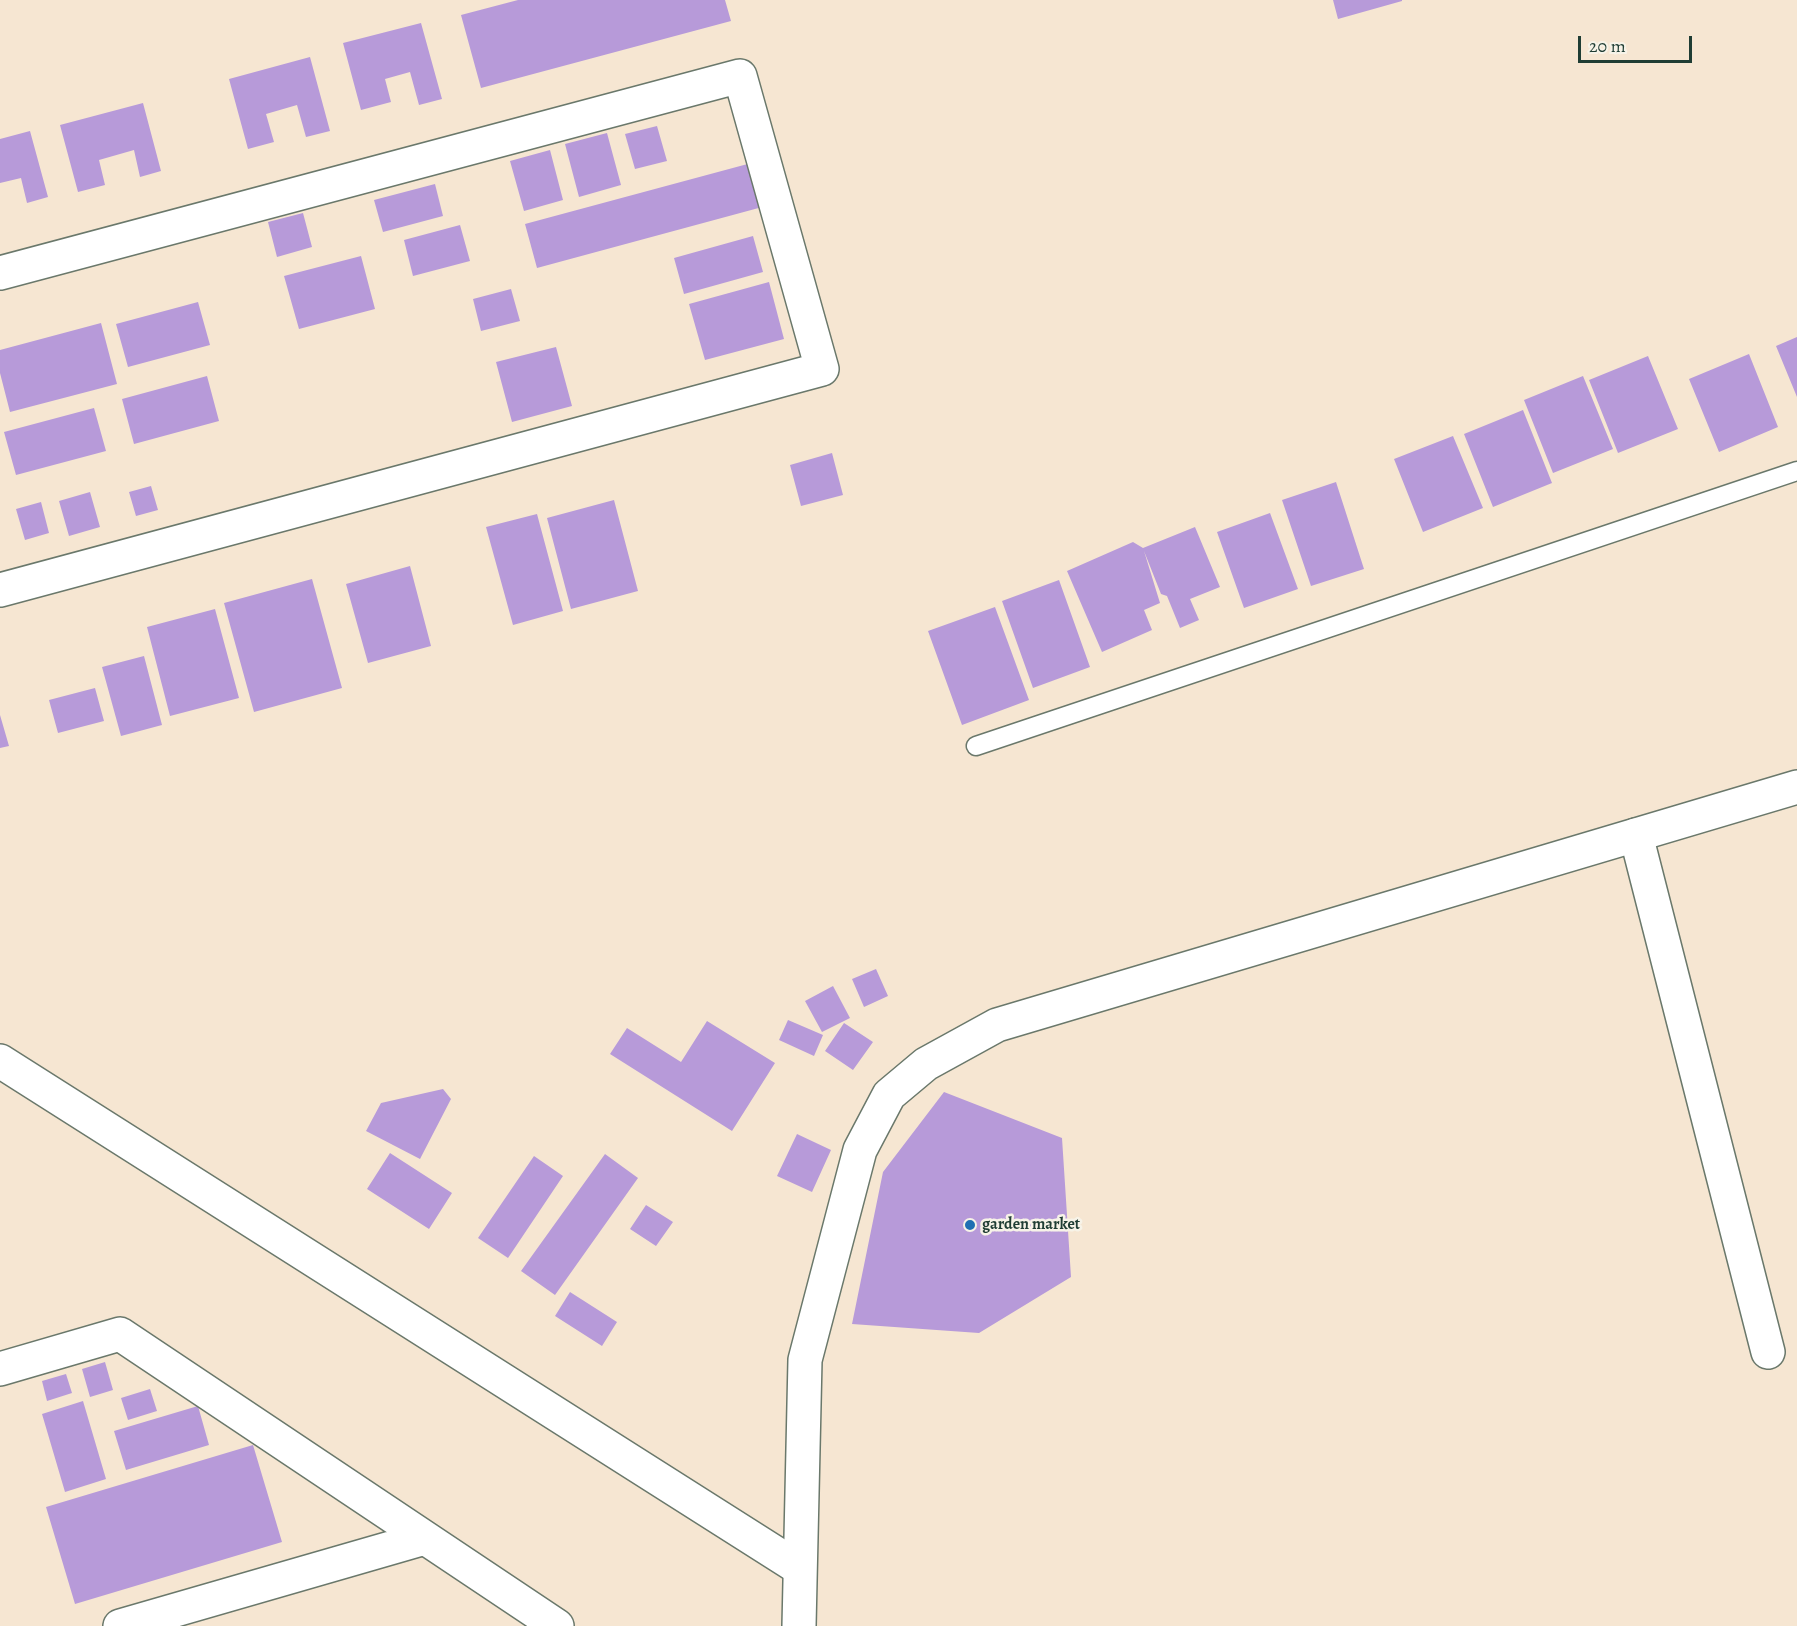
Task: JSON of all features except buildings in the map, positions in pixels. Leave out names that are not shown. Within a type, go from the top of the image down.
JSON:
[{"type":"street","points":[[0,273],[740,76],[822,369],[0,590]]},
{"type":"street","points":[[799,1626],[805,1360],[860,1150],[889,1095],[926,1064],[997,1025],[1797,787]]},
{"type":"street","points":[[1636,835],[1768,1352]]},
{"type":"street","points":[[0,1061],[799,1568]]},
{"type":"street","points":[[0,1369],[120,1334],[557,1626]]},
{"type":"street","points":[[120,1626],[425,1538]]},
{"type":"lane","points":[[976,746],[1797,471]]},
{"type":"place","name":"garden market","points":[[970,1225]]}]
